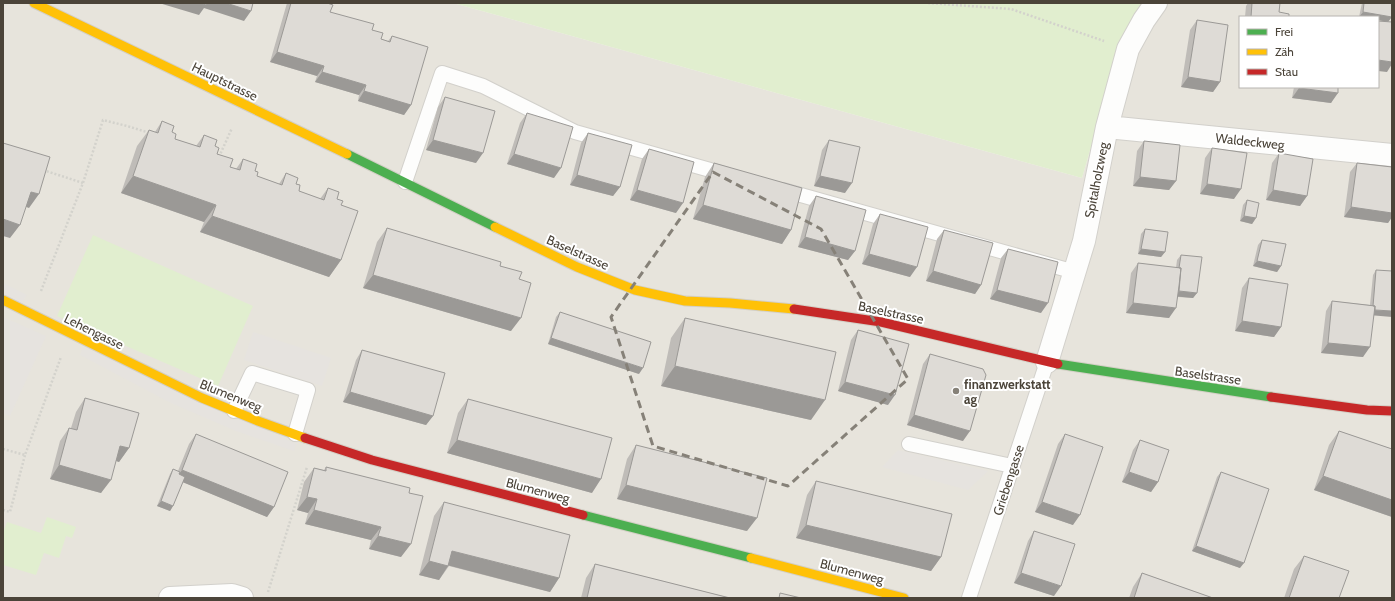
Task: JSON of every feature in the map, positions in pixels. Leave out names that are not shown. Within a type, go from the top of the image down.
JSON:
[{"type":"main road","name":"Hauptstrasse","points":[[34,3],[405,182]]},
{"type":"main road","name":"Baselstrasse","points":[[405,182],[577,267],[635,290],[685,301],[730,303],[811,310],[881,322],[1046,362],[1195,386],[1360,409],[1392,411]]},
{"type":"main road","name":"Lehengasse","points":[[3,300],[31,316],[70,332],[174,385]]},
{"type":"main road","name":"Blumenweg","points":[[174,385],[234,411],[295,434],[372,460],[904,598]]},
{"type":"street","name":"Spitalholzweg","points":[[1046,362],[1084,241],[1107,126],[1128,49],[1144,20],[1156,3]]},
{"type":"street","name":"Waldeckweg","points":[[1107,126],[1392,155]]},
{"type":"street","points":[[170,598],[232,595],[242,598]]},
{"type":"lane","points":[[405,182],[442,73],[483,86],[575,132],[744,179]]},
{"type":"lane","points":[[767,186],[1075,272]]},
{"type":"lane","name":"Griebengasse","points":[[969,598],[1046,362]]},
{"type":"lane","points":[[234,411],[252,373],[308,390],[295,434]]},
{"type":"lane","points":[[909,444],[1012,466]]},
{"type":"path","points":[[928,3],[1011,9],[1128,49]]},
{"type":"path","points":[[31,316],[83,183],[103,120],[155,135]]},
{"type":"path","points":[[225,162],[218,157],[233,126]]},
{"type":"path","points":[[40,168],[83,183]]},
{"type":"path","points":[[3,510],[10,512],[25,455],[70,332]]},
{"type":"path","points":[[266,598],[315,441]]},
{"type":"path","points":[[3,449],[25,455]]},
{"type":"highlighted area","points":[[713,172],[821,229],[908,379],[788,486],[653,446],[611,317]]},
{"type":"shaded area","points":[[3,3],[453,3],[1082,178],[1120,47],[1146,3],[1392,3],[1392,598],[3,598]]},
{"type":"shaded area","points":[[3,283],[27,295],[21,304],[3,295]]},
{"type":"shaded area","points":[[3,317],[46,336],[10,416],[3,413]]},
{"type":"shaded area","points":[[253,332],[331,358],[322,386],[244,360]]},
{"type":"shaded area","points":[[83,347],[296,444],[294,451],[236,431],[171,403],[80,355]]},
{"type":"shaded area","points":[[898,450],[988,471],[968,490],[882,467]]},
{"type":"green space","points":[[453,3],[1146,3],[1120,47],[1082,178]]},
{"type":"green space","points":[[93,235],[253,306],[218,386],[57,316]]},
{"type":"green space","points":[[47,517],[76,527],[72,538],[66,536],[59,558],[44,553],[36,575],[3,565],[3,533],[7,522],[41,533]]},
{"type":"building","points":[[226,3],[253,3],[251,11]]},
{"type":"building","points":[[291,3],[327,3],[333,5],[330,12],[374,24],[372,30],[383,33],[381,39],[390,42],[392,36],[428,47],[411,105],[364,91],[366,85],[322,72],[324,66],[277,52]]},
{"type":"building","points":[[1252,3],[1280,3],[1279,12],[1289,14],[1289,16],[1251,16]]},
{"type":"building","points":[[1364,3],[1392,3],[1392,17],[1363,12]]},
{"type":"building","points":[[1197,20],[1228,25],[1220,82],[1188,77]]},
{"type":"building","points":[[1379,21],[1392,22],[1392,62],[1379,60]]},
{"type":"building","points":[[1299,88],[1338,88],[1338,93]]},
{"type":"building","points":[[445,97],[495,111],[483,153],[433,140]]},
{"type":"building","points":[[527,113],[573,127],[561,168],[514,154]]},
{"type":"building","points":[[162,121],[174,126],[172,132],[176,134],[175,139],[200,147],[204,135],[217,140],[215,146],[219,148],[217,154],[233,159],[230,167],[240,170],[243,159],[257,164],[255,171],[258,172],[257,176],[282,185],[286,173],[298,178],[296,184],[300,185],[299,191],[324,200],[328,188],[339,192],[337,199],[343,201],[341,205],[358,211],[341,260],[212,216],[216,205],[133,176],[149,130],[158,133]]},
{"type":"building","points":[[588,133],[632,145],[620,187],[577,175]]},
{"type":"building","points":[[829,140],[860,147],[852,183],[820,176]]},
{"type":"building","points":[[1144,141],[1180,145],[1176,181],[1140,177]]},
{"type":"building","points":[[3,143],[50,157],[39,194],[31,192],[20,225],[3,219]]},
{"type":"building","points":[[1212,148],[1247,153],[1241,189],[1207,184]]},
{"type":"building","points":[[649,149],[694,162],[683,203],[637,190]]},
{"type":"building","points":[[1279,153],[1313,159],[1307,196],[1273,190]]},
{"type":"building","points":[[714,163],[802,188],[791,230],[703,205]]},
{"type":"building","points":[[1357,163],[1392,167],[1392,213],[1351,207]]},
{"type":"building","points":[[816,196],[866,210],[855,251],[805,237]]},
{"type":"building","points":[[1247,200],[1259,203],[1256,218],[1244,216]]},
{"type":"building","points":[[880,214],[928,227],[917,267],[869,254]]},
{"type":"building","points":[[387,228],[501,262],[500,266],[522,272],[519,279],[531,283],[521,318],[373,275]]},
{"type":"building","points":[[1145,229],[1168,232],[1165,252],[1141,249]]},
{"type":"building","points":[[944,230],[993,243],[981,285],[933,271]]},
{"type":"building","points":[[1262,240],[1286,244],[1281,266],[1257,261]]},
{"type":"building","points":[[1008,249],[1058,262],[1048,303],[997,290]]},
{"type":"building","points":[[1181,255],[1202,257],[1197,293],[1179,291],[1181,268],[1179,268]]},
{"type":"building","points":[[1138,263],[1181,268],[1176,308],[1133,303]]},
{"type":"building","points":[[1376,270],[1392,271],[1392,311],[1375,310],[1375,306],[1373,306]]},
{"type":"building","points":[[1249,278],[1288,284],[1281,327],[1242,321]]},
{"type":"building","points":[[1332,301],[1375,306],[1370,347],[1328,343]]},
{"type":"building","points":[[560,312],[651,342],[643,368],[551,338]]},
{"type":"building","points":[[685,318],[836,352],[825,400],[675,366]]},
{"type":"building","points":[[858,330],[909,344],[895,395],[845,382]]},
{"type":"building","points":[[362,350],[445,373],[433,416],[350,392]]},
{"type":"building","points":[[930,354],[983,369],[986,375],[970,431],[914,415]]},
{"type":"building","points":[[85,398],[139,413],[129,448],[120,446],[111,480],[59,465],[69,428],[77,430]]},
{"type":"building","points":[[468,399],[612,438],[601,479],[457,440]]},
{"type":"building","points":[[1339,431],[1392,449],[1392,500],[1323,476]]},
{"type":"building","points":[[196,434],[288,472],[274,507],[182,470]]},
{"type":"building","points":[[1065,434],[1103,447],[1080,515],[1042,502]]},
{"type":"building","points":[[1140,440],[1169,450],[1158,482],[1129,472]]},
{"type":"building","points":[[636,445],[767,478],[757,518],[626,485]]},
{"type":"building","points":[[326,467],[410,488],[409,493],[423,496],[411,544],[378,536],[381,527],[314,510],[317,499],[307,497],[314,468],[326,471]]},
{"type":"building","points":[[173,469],[180,472],[179,474],[185,477],[173,506],[161,501]]},
{"type":"building","points":[[1221,472],[1269,489],[1244,563],[1196,546]]},
{"type":"building","points":[[816,481],[952,514],[941,557],[806,525]]},
{"type":"building","points":[[444,502],[570,535],[559,578],[452,551],[448,566],[429,561]]},
{"type":"building","points":[[1034,531],[1075,544],[1061,586],[1021,573]]},
{"type":"building","points":[[1304,556],[1349,571],[1339,598],[1289,598]]},
{"type":"building","points":[[595,564],[730,598],[587,598]]},
{"type":"building","points":[[1142,573],[1213,598],[1134,598]]},
{"type":"building","points":[[780,593],[801,598],[779,598]]},
{"type":"traffic: fast","points":[[347,154],[495,227]]},
{"type":"traffic: fast","points":[[1058,364],[1271,397]]},
{"type":"traffic: fast","points":[[583,515],[751,558]]},
{"type":"traffic: slow","points":[[34,3],[347,154]]},
{"type":"traffic: slow","points":[[495,227],[577,267],[635,290],[685,301],[730,303],[794,309]]},
{"type":"traffic: slow","points":[[3,300],[202,398],[305,438]]},
{"type":"traffic: slow","points":[[751,558],[904,598]]},
{"type":"traffic: jam","points":[[794,309],[881,322],[1058,364]]},
{"type":"traffic: jam","points":[[1271,397],[1367,410],[1392,411]]},
{"type":"traffic: jam","points":[[305,438],[372,460],[583,515]]},
{"type":"place","name":"finanzwerkstatt ag","points":[[956,391]]}]
